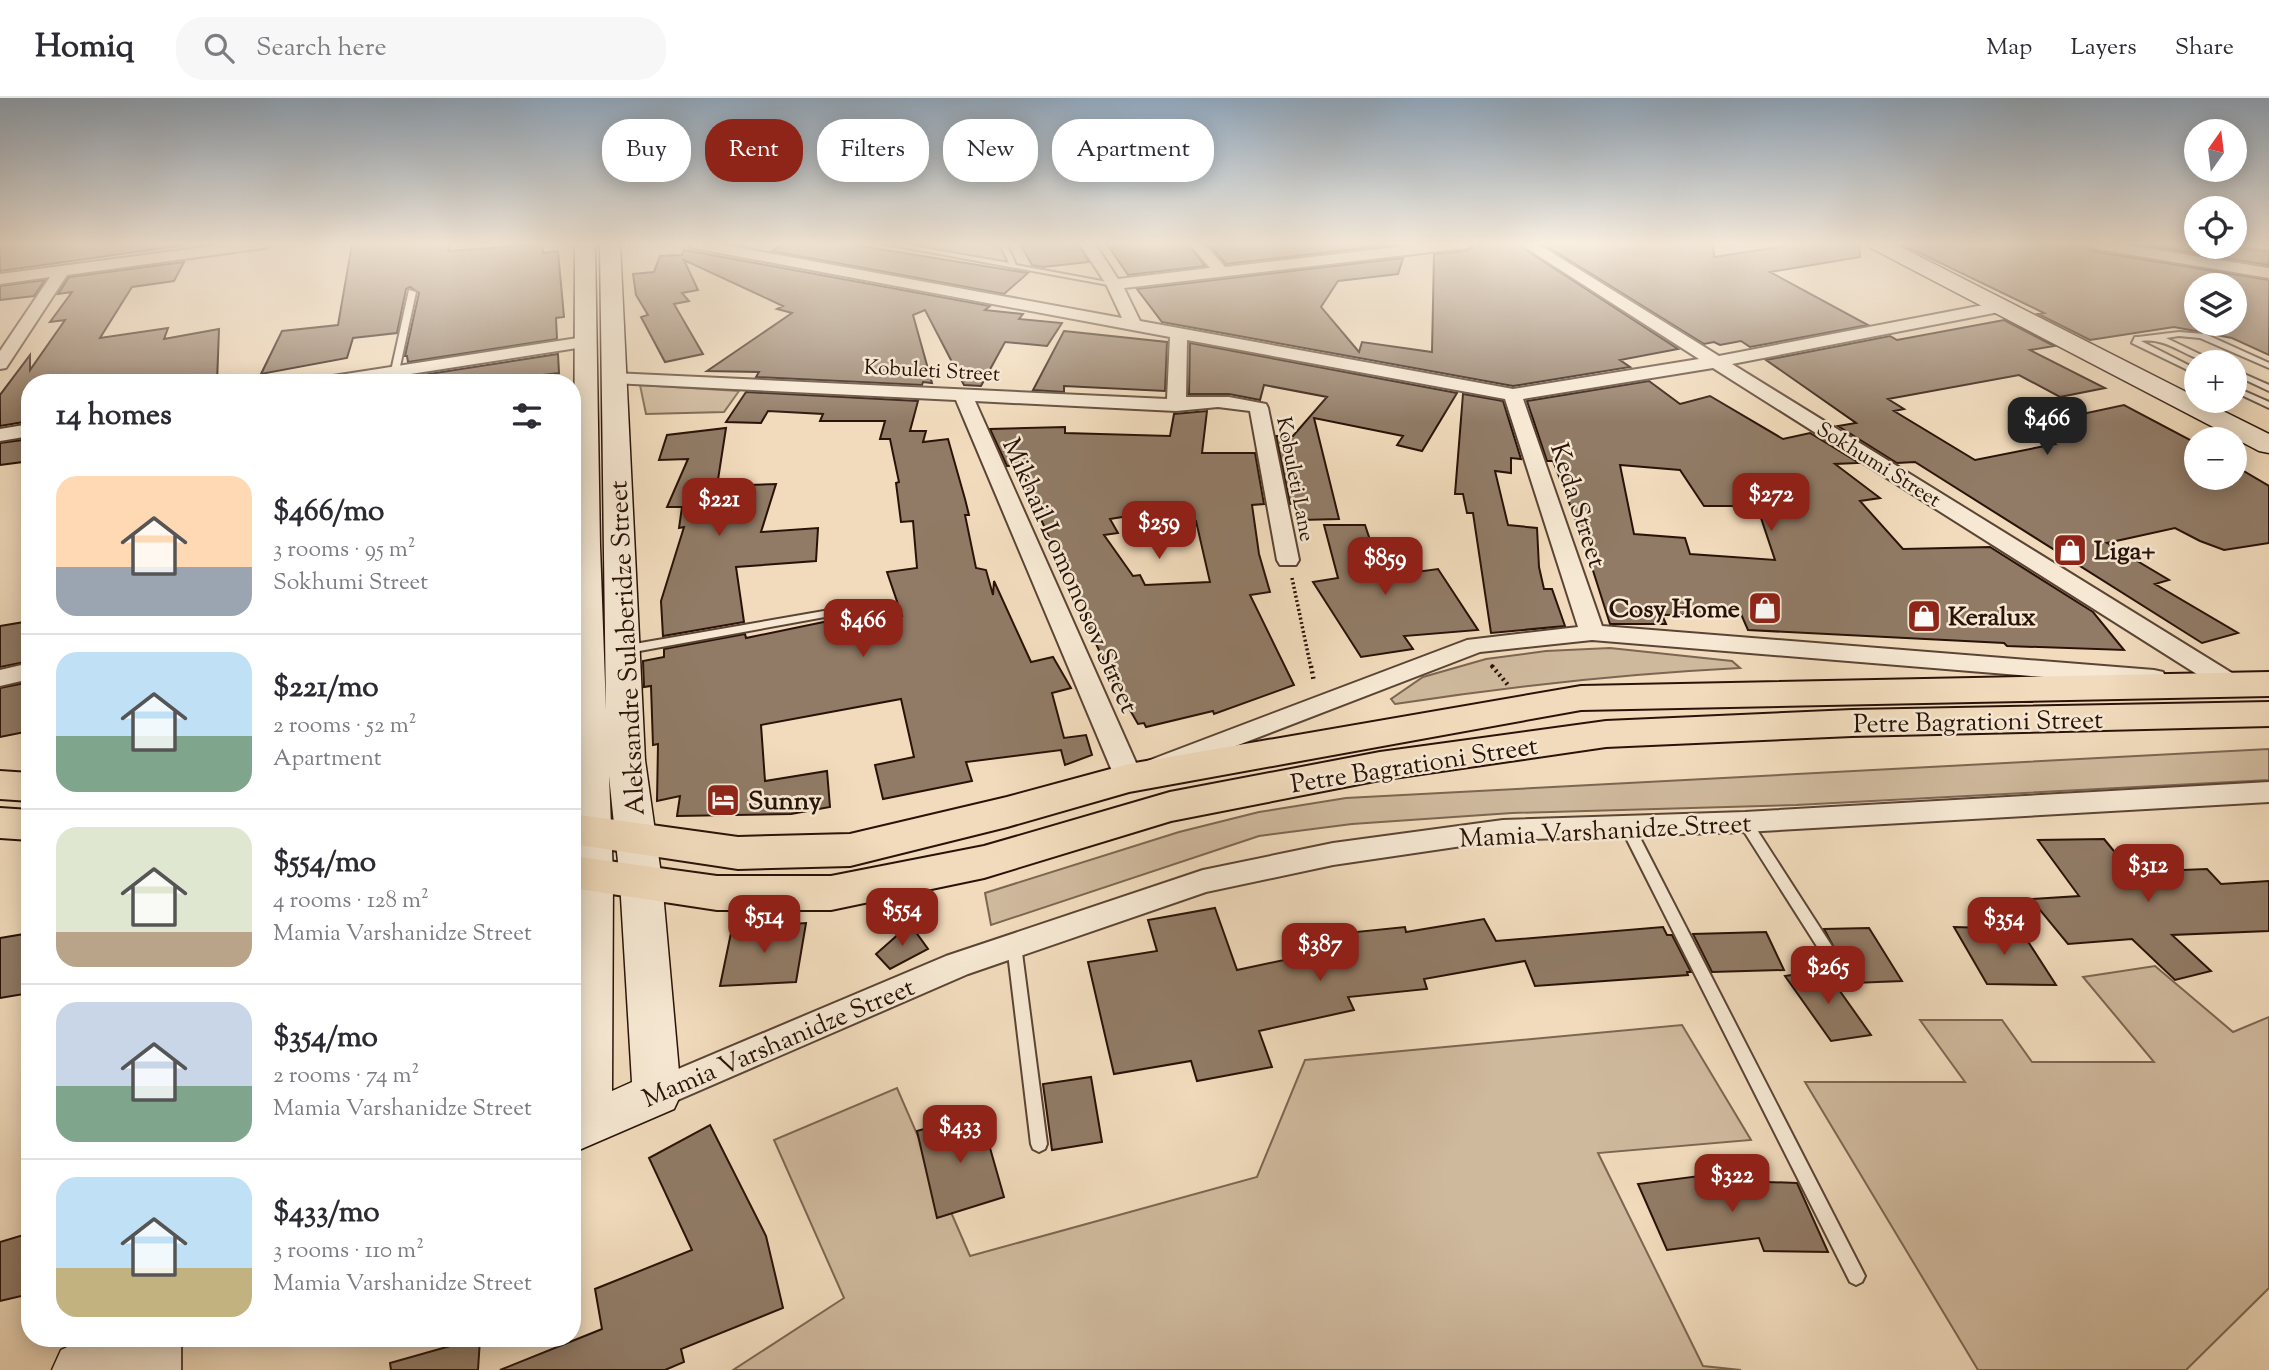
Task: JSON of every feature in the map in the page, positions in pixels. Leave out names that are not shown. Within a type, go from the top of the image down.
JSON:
[{"type":"main road","name":"Petre Bagrationi Street","points":[[582,830],[738,853],[850,850],[1007,812],[1129,778],[1581,698],[2269,684]]},
{"type":"main road","name":"Petre Bagrationi Street","points":[[582,873],[717,893],[831,893],[984,862],[1170,807],[1380,766],[1606,734],[1852,723],[2269,714]]},
{"type":"main road","points":[[0,785],[21,786]]},
{"type":"main road","points":[[0,823],[21,824]]},
{"type":"street","points":[[0,364],[40,303]]},
{"type":"street","name":"Aleksandre Sulaberidze Street","points":[[584,303],[584,342],[599,380],[623,650],[626,760],[641,881],[657,1094]]},
{"type":"street","name":"Aleksandre Sulaberidze Street","points":[[581,530],[605,303]]},
{"type":"street","points":[[1019,303],[1513,395],[1716,362],[1999,307]]},
{"type":"street","points":[[1123,303],[1133,324]]},
{"type":"street","name":"Sokhumi Street","points":[[1622,303],[2231,684]]},
{"type":"street","points":[[1992,303],[2184,401]]},
{"type":"street","points":[[1176,405],[1179,332]]},
{"type":"street","points":[[376,374],[584,342]]},
{"type":"street","name":"Kobuleti Street","points":[[599,380],[961,393],[1176,405]]},
{"type":"street","name":"Mikhail Lomonosov Street","points":[[961,393],[1129,778]]},
{"type":"street","name":"Keda Street","points":[[1513,395],[1592,633]]},
{"type":"street","name":"Kobuleti Lane","points":[[1176,405],[1199,402],[1247,404],[1259,408],[1288,559]]},
{"type":"street","points":[[2207,413],[2269,444]]},
{"type":"street","points":[[0,435],[21,432]]},
{"type":"street","name":"Petre Bagrationi Street","points":[[1129,778],[1476,645],[1592,633],[2231,684]]},
{"type":"street","points":[[0,677],[21,673]]},
{"type":"street","name":"Aleksandre Sulaberidze Street","points":[[581,767],[581,1000]]},
{"type":"street","name":"Mamia Varshanidze Street","points":[[581,1128],[957,965],[1203,881],[1333,854],[1503,830],[1745,822],[2269,792]]},
{"type":"street","points":[[80,1370],[129,1347]]},
{"type":"street","points":[[160,1370],[161,1347]]},
{"type":"lane","points":[[395,371],[410,303]]},
{"type":"lane","points":[[2184,366],[2136,343],[2138,339],[2179,334],[2202,337],[2269,366]]},
{"type":"lane","points":[[2157,337],[2186,350]]},
{"type":"lane","points":[[2247,378],[2269,390]]},
{"type":"lane","points":[[2249,395],[2269,390]]},
{"type":"lane","points":[[2249,395],[2269,405]]},
{"type":"lane","points":[[623,650],[870,606]]},
{"type":"lane","points":[[1745,822],[1830,955]]},
{"type":"lane","points":[[1627,826],[1856,1276]]},
{"type":"lane","points":[[1014,945],[1039,1144]]},
{"type":"path","points":[[1288,559],[1319,703]]},
{"type":"path","points":[[1486,659],[1509,686]]},
{"type":"shaded area","points":[[640,385],[739,391],[724,412],[646,414]]},
{"type":"shaded area","points":[[1610,648],[1732,661],[1740,668],[1567,682],[1395,704],[1391,699],[1423,677],[1486,659],[1546,651]]},
{"type":"shaded area","points":[[2269,749],[2269,780],[1796,805],[1512,813],[1352,824],[1259,836],[991,925],[985,893],[1179,832],[1259,812],[1346,798]]},
{"type":"shaded area","points":[[2155,966],[2233,1032],[2269,1017],[2269,1288],[2186,1370],[1978,1370],[1805,1082],[1965,1082],[1920,1020],[2002,1020],[2032,1062],[2154,1062],[2083,977]]},
{"type":"shaded area","points":[[1682,1025],[1751,1140],[1598,1153],[1703,1366],[1741,1370],[733,1370],[844,1298],[774,1140],[897,1088],[970,1256],[1257,1177],[1305,1060]]},
{"type":"building","points":[[64,303],[122,303],[100,338],[168,328],[164,339],[219,329],[217,374],[21,374],[21,422],[0,426],[0,395],[30,355],[30,370],[65,320],[50,322]]},
{"type":"building","points":[[342,303],[403,303],[397,333],[353,338],[347,358],[261,374],[282,331],[338,325]]},
{"type":"building","points":[[417,303],[563,303],[564,317],[556,318],[557,339],[408,362],[405,356]]},
{"type":"building","points":[[641,303],[677,303],[674,304],[703,354],[665,362],[641,317],[648,315]]},
{"type":"building","points":[[777,303],[976,303],[990,306],[985,310],[1023,314],[1019,319],[1062,323],[1047,346],[1005,342],[981,386],[964,385],[925,310],[913,315],[932,383],[923,382],[922,385],[756,377],[759,372],[707,371],[792,313],[777,309],[783,306]]},
{"type":"building","points":[[1148,303],[1323,303],[1321,307],[1359,352],[1362,342],[1432,352],[1433,303],[1608,303],[1678,349],[1620,360],[1630,367],[1513,386],[1162,322]]},
{"type":"building","points":[[1639,303],[1828,303],[1868,325],[1750,347],[1741,341],[1720,345],[1714,342],[1704,344]]},
{"type":"building","points":[[2024,303],[2184,303],[2184,329],[2174,327],[2090,340],[2038,314],[2044,313]]},
{"type":"building","points":[[2247,303],[2269,303],[2269,355],[2221,336],[2247,336]]},
{"type":"building","points":[[2004,320],[2054,346],[2030,350],[2105,388],[2060,397],[2019,375],[1888,399],[1904,409],[1894,411],[1975,460],[2055,444],[2022,427],[2124,405],[2184,437],[2184,490],[2247,490],[2247,473],[2269,486],[2269,543],[2224,550],[2175,528],[2107,543],[2169,580],[2155,584],[2238,633],[2202,643],[1915,462],[1897,463],[1838,426],[1856,423],[1766,360],[1890,336],[1897,340]]},
{"type":"building","points":[[1064,331],[1167,342],[1165,391],[1064,386],[1064,392],[1033,390]]},
{"type":"building","points":[[1190,343],[1457,393],[1422,451],[1397,445],[1403,436],[1314,418],[1339,519],[1301,520],[1296,504],[1290,504],[1276,436],[1293,436],[1327,397],[1264,385],[1260,400],[1229,394],[1189,394]]},
{"type":"building","points":[[558,354],[559,373],[428,374]]},
{"type":"building","points":[[1649,381],[1680,404],[1710,396],[1783,439],[1810,433],[1859,463],[1835,464],[1880,498],[1860,501],[1903,549],[1990,547],[2093,612],[2124,650],[2007,646],[2004,643],[1748,630],[1741,614],[1662,615],[1666,624],[1610,624],[1582,536],[1553,461],[1547,461],[1527,401]],"holes":[[[1620,465],[1680,470],[1704,506],[1757,506],[1775,560],[1690,554],[1685,538],[1634,534]]]},
{"type":"building","points":[[746,392],[918,401],[910,431],[926,431],[923,442],[948,439],[969,515],[965,515],[976,568],[986,570],[993,595],[994,581],[1031,662],[1053,657],[1071,688],[1052,693],[1064,738],[1086,735],[1092,755],[1065,765],[1061,750],[966,762],[972,781],[883,799],[875,765],[914,757],[901,699],[761,725],[765,781],[827,771],[830,807],[791,814],[677,816],[680,796],[657,801],[658,744],[653,745],[651,686],[644,687],[643,661],[664,657],[664,649],[745,634],[746,638],[848,617],[850,625],[902,616],[887,572],[917,568],[913,521],[901,522],[896,483],[899,482],[890,439],[880,439],[885,421],[820,421],[823,414],[768,411],[761,423],[726,422]]},
{"type":"building","points":[[1463,394],[1503,401],[1521,459],[1511,458],[1511,473],[1495,471],[1508,525],[1537,528],[1539,567],[1544,589],[1552,589],[1565,626],[1491,633],[1473,513],[1467,513],[1463,494],[1455,494]]},
{"type":"building","points":[[1207,411],[1202,453],[1255,453],[1264,504],[1252,505],[1259,554],[1270,592],[1250,595],[1294,685],[1214,714],[1213,711],[1146,727],[1144,723],[1138,724],[1111,677],[1088,626],[1092,625],[1059,543],[1052,544],[1027,488],[1024,465],[1007,466],[990,429],[1065,427],[1065,433],[1170,436],[1174,414]],"holes":[[[1171,509],[1176,523],[1196,521],[1210,582],[1145,585],[1140,575],[1133,576],[1104,535],[1118,533],[1110,519]]]},
{"type":"building","points":[[726,428],[717,486],[776,484],[761,532],[818,528],[816,561],[736,567],[744,622],[663,636],[661,601],[684,527],[679,528],[682,507],[667,507],[688,459],[659,460],[667,435]]},
{"type":"building","points":[[21,440],[21,462],[0,465],[0,443]]},
{"type":"building","points":[[1324,525],[1365,525],[1373,549],[1379,549],[1387,576],[1438,569],[1478,630],[1404,636],[1413,649],[1361,657],[1313,582],[1338,578]]},
{"type":"building","points":[[21,622],[21,663],[0,667],[0,626]]},
{"type":"building","points":[[21,684],[21,733],[0,737],[0,688]]},
{"type":"building","points":[[2104,839],[2131,872],[2207,869],[2221,884],[2269,881],[2269,931],[2172,935],[2211,971],[2175,980],[2132,939],[2068,944],[2031,899],[2079,896],[2038,840]]},
{"type":"building","points":[[1215,908],[1237,970],[1341,948],[1336,934],[1405,927],[1406,932],[1484,919],[1496,941],[1663,927],[1667,935],[1672,935],[1691,972],[1687,972],[1688,975],[1535,986],[1525,961],[1424,979],[1427,989],[1348,997],[1354,1010],[1259,1031],[1272,1067],[1197,1081],[1191,1061],[1114,1074],[1088,962],[1157,951],[1148,920]]},
{"type":"building","points":[[806,923],[796,982],[720,986],[732,928]]},
{"type":"building","points":[[910,924],[928,949],[890,969],[876,954]]},
{"type":"building","points":[[1954,927],[2020,929],[2056,985],[1987,984]]},
{"type":"building","points":[[1869,928],[1902,981],[1853,983],[1824,929]]},
{"type":"building","points":[[1766,932],[1784,970],[1712,972],[1693,934]]},
{"type":"building","points":[[21,934],[21,994],[0,998],[0,938]]},
{"type":"building","points":[[1825,970],[1871,1035],[1831,1041],[1785,976]]},
{"type":"building","points":[[1091,1077],[1102,1142],[1052,1150],[1043,1084]]},
{"type":"building","points":[[980,1113],[1004,1197],[937,1218],[917,1131]]},
{"type":"building","points":[[710,1125],[766,1236],[783,1308],[681,1349],[684,1362],[665,1370],[500,1370],[557,1347],[581,1347],[581,1337],[602,1329],[595,1289],[692,1250],[649,1158]]},
{"type":"building","points":[[1707,1175],[1709,1180],[1797,1183],[1828,1252],[1764,1251],[1759,1238],[1667,1250],[1638,1184]]},
{"type":"building","points":[[21,1236],[21,1296],[0,1301],[0,1242]]},
{"type":"building","points":[[447,1347],[479,1347],[478,1370],[391,1370],[390,1363]]},
{"type":"place","name":"Liga+","points":[[2070,550]]},
{"type":"place","name":"Cosy Home","points":[[1765,608]]},
{"type":"place","name":"Keralux","points":[[1924,616]]},
{"type":"place","name":"Sunny","points":[[723,800]]}]
